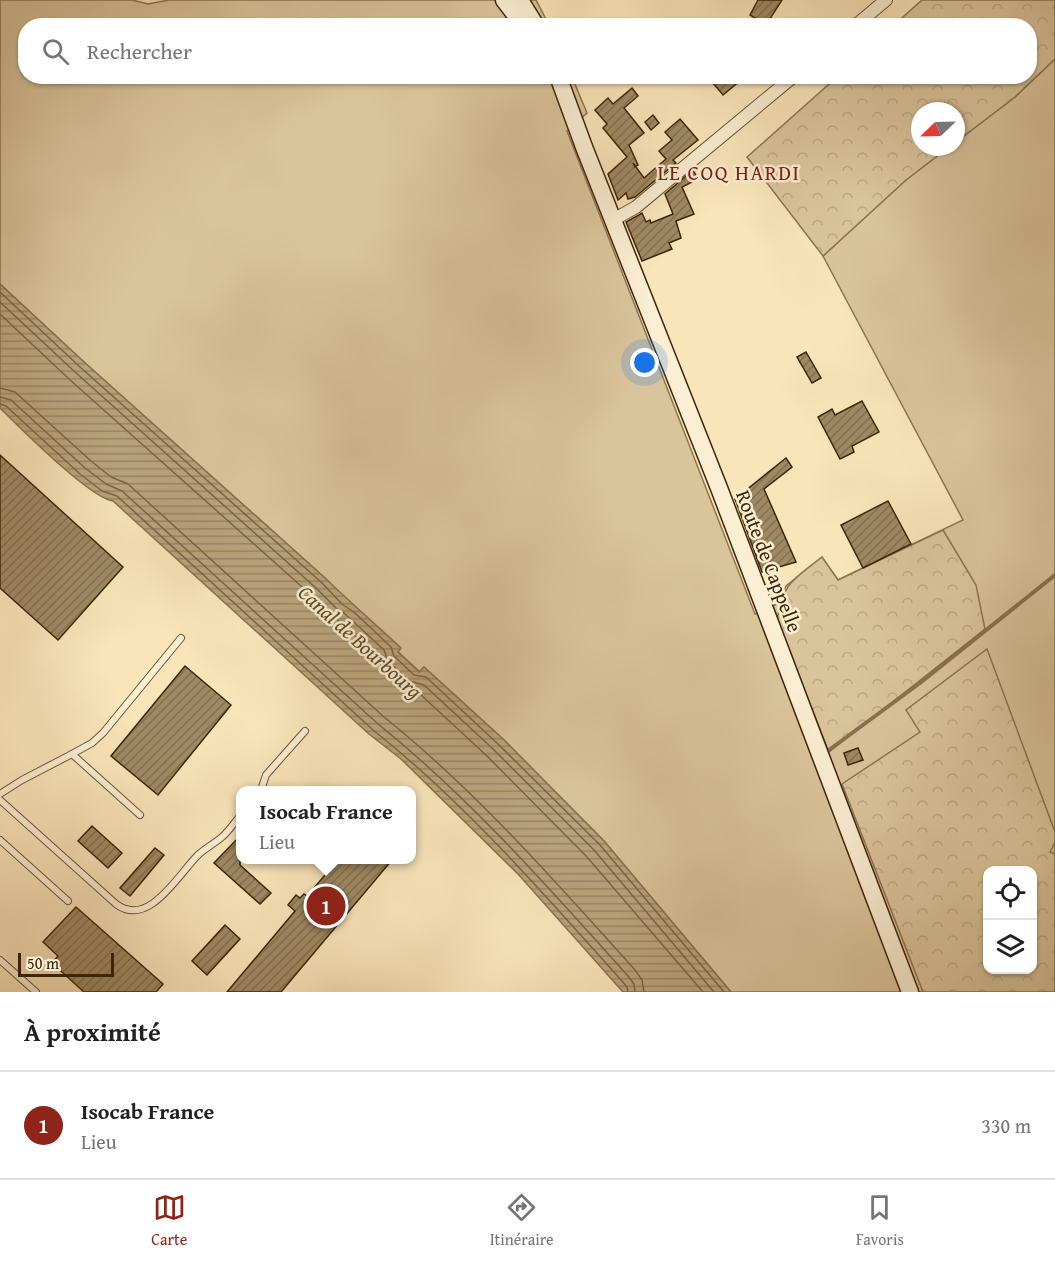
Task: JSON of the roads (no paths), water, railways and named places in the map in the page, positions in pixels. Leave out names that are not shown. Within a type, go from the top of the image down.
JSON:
[{"type":"main road","points":[[504,0],[518,18]]},
{"type":"main road","points":[[520,0],[531,18]]},
{"type":"main road","name":"Route de Cappelle","points":[[555,84],[584,147]]},
{"type":"main road","name":"Route de Cappelle","points":[[561,84],[719,488],[910,992]]},
{"type":"street","points":[[865,18],[886,0]]},
{"type":"street","points":[[613,220],[636,207],[784,84]]},
{"type":"lane","points":[[0,794],[92,743],[103,733],[181,638]]},
{"type":"lane","points":[[263,786],[267,775],[305,732]]},
{"type":"lane","points":[[72,754],[140,815]]},
{"type":"lane","points":[[0,801],[116,904],[124,910],[132,911],[147,907],[160,898],[200,854],[221,838],[236,821]]},
{"type":"lane","points":[[0,840],[68,901]]},
{"type":"lane","points":[[0,960],[36,992]]},
{"type":"water","name":"Canal de Bourbourg","points":[[0,284],[401,648],[398,652],[419,672],[424,667],[503,739],[604,841],[731,992],[623,992],[518,874],[401,759],[369,734],[113,501],[102,497],[72,476],[23,431],[0,408]]},
{"type":"waterway","points":[[829,750],[920,683],[1055,575]]},
{"type":"place","name":"Isocab France","points":[[326,906]]},
{"type":"district","name":"LE COQ HARDI","points":[[729,173]]}]
